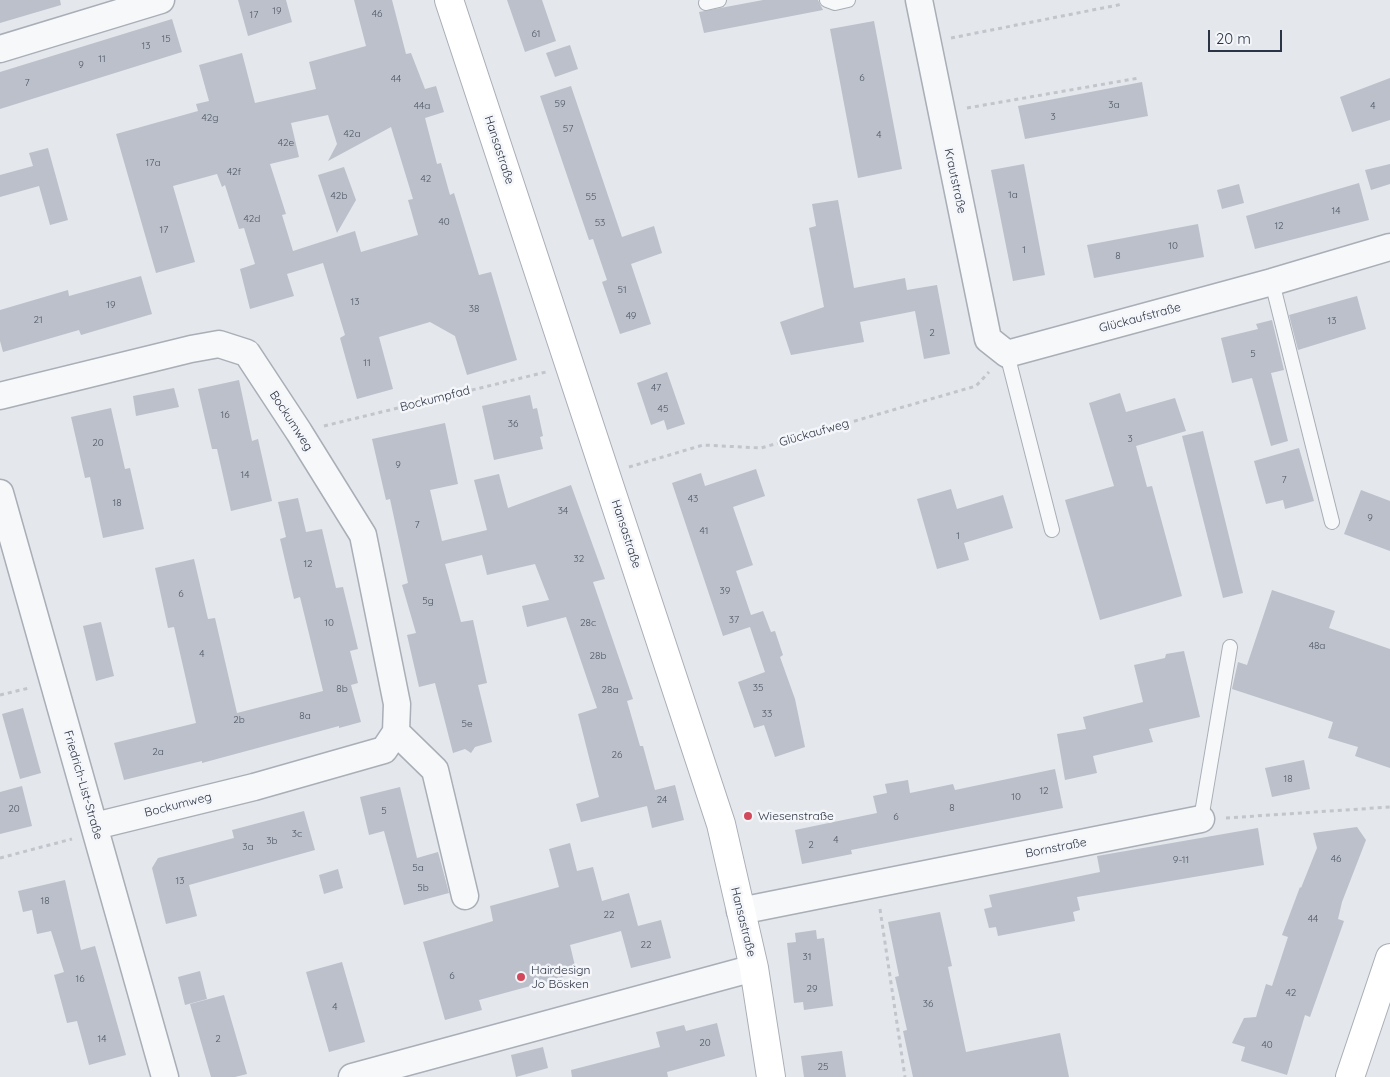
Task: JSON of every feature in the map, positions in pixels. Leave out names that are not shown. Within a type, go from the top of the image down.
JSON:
[{"type":"main road","name":"Hansastraße","points":[[449,0],[721,824],[754,968],[771,1077]]},
{"type":"main road","points":[[1350,1077],[1390,958]]},
{"type":"street","points":[[0,49],[161,0]]},
{"type":"street","name":"Krautstraße","points":[[919,0],[988,338],[1007,354]]},
{"type":"street","name":"Glückaufstraße","points":[[1007,354],[1272,282],[1390,247]]},
{"type":"street","name":"Bockumweg","points":[[0,396],[218,344],[247,353],[299,432],[362,535],[397,704],[396,732],[384,750],[96,829]]},
{"type":"street","name":"Friedrich-List-Straße","points":[[0,493],[165,1077]]},
{"type":"street","points":[[396,732],[435,770],[466,896]]},
{"type":"street","name":"Bornstraße","points":[[740,911],[1201,820]]},
{"type":"street","points":[[352,1077],[754,968]]},
{"type":"lane","points":[[827,0],[835,3],[848,0]]},
{"type":"lane","points":[[1272,282],[1332,522]]},
{"type":"lane","points":[[1007,354],[1052,530]]},
{"type":"lane","points":[[1201,820],[1230,647]]},
{"type":"path","points":[[927,41],[1123,4]]},
{"type":"path","points":[[941,113],[1139,78]]},
{"type":"path","name":"Glückaufweg","points":[[607,474],[703,444],[761,448],[976,386],[1007,354]]},
{"type":"path","name":"Bockumpfad","points":[[299,432],[571,366]]},
{"type":"path","points":[[1201,820],[1390,807]]},
{"type":"path","points":[[0,858],[96,829]]},
{"type":"path","points":[[876,884],[905,1077]]},
{"type":"building","points":[[0,0],[60,0],[61,5],[0,23]]},
{"type":"building","points":[[238,0],[286,0],[292,22],[248,36]]},
{"type":"building","points":[[354,0],[392,0],[406,54],[411,53],[425,89],[436,86],[444,112],[425,118],[437,164],[441,163],[450,195],[454,193],[479,275],[491,272],[517,360],[467,375],[455,336],[430,322],[379,337],[393,389],[357,399],[340,338],[345,335],[323,263],[287,274],[294,296],[250,309],[240,269],[255,264],[244,228],[239,229],[225,185],[222,187],[217,174],[173,186],[195,262],[156,273],[116,134],[198,111],[196,104],[209,101],[199,65],[242,53],[255,103],[316,89],[309,62],[366,46]],"holes":[[[328,115],[337,144],[328,161],[391,127],[413,199],[408,200],[418,235],[361,252],[355,231],[293,251],[282,215],[286,214],[270,164],[299,157],[291,123]]]},
{"type":"building","points":[[507,0],[542,0],[556,41],[525,52]]},
{"type":"building","points":[[763,0],[818,0],[823,10],[704,33],[699,12]]},
{"type":"building","points":[[172,19],[182,52],[0,109],[0,72]]},
{"type":"building","points":[[874,21],[902,169],[858,178],[830,29]]},
{"type":"building","points":[[570,45],[578,69],[555,77],[546,53]]},
{"type":"building","points":[[1390,78],[1390,120],[1352,132],[1340,97]]},
{"type":"building","points":[[1142,82],[1148,116],[1025,139],[1018,106]]},
{"type":"building","points":[[571,86],[622,237],[654,226],[662,253],[631,264],[651,324],[620,334],[602,282],[607,280],[593,239],[589,240],[540,96]]},
{"type":"building","points":[[48,148],[68,220],[50,225],[39,186],[0,197],[0,175],[33,166],[29,153]]},
{"type":"building","points":[[1024,164],[1045,275],[1013,281],[991,170]]},
{"type":"building","points":[[1390,164],[1390,184],[1371,190],[1365,170]]},
{"type":"building","points":[[344,167],[356,200],[337,233],[318,175]]},
{"type":"building","points":[[1359,183],[1369,220],[1255,249],[1246,216]]},
{"type":"building","points":[[1239,184],[1244,203],[1222,209],[1217,190]]},
{"type":"building","points":[[838,200],[854,288],[905,278],[907,290],[937,285],[950,354],[924,359],[915,311],[860,322],[864,342],[791,355],[780,322],[824,307],[809,228],[816,226],[812,204]]},
{"type":"building","points":[[1198,224],[1204,257],[1094,278],[1087,245]]},
{"type":"building","points":[[141,276],[152,314],[81,335],[79,330],[3,352],[0,341],[0,310],[68,290],[69,296]]},
{"type":"building","points":[[1357,296],[1366,329],[1298,350],[1289,315]]},
{"type":"building","points":[[1272,320],[1284,370],[1271,373],[1288,441],[1271,446],[1252,378],[1232,383],[1221,338],[1258,329],[1256,324]]},
{"type":"building","points":[[667,372],[685,424],[667,430],[664,420],[651,425],[637,383]]},
{"type":"building","points":[[239,380],[252,441],[258,439],[272,501],[231,511],[217,449],[212,449],[198,389]]},
{"type":"building","points":[[174,388],[179,407],[136,416],[133,396]]},
{"type":"building","points":[[1120,393],[1126,412],[1175,398],[1186,431],[1136,446],[1147,487],[1152,486],[1182,596],[1100,620],[1065,500],[1114,486],[1089,403]]},
{"type":"building","points":[[530,395],[533,409],[537,408],[543,436],[540,437],[543,449],[494,460],[482,406]]},
{"type":"building","points":[[111,408],[125,469],[130,468],[144,529],[103,538],[90,477],[85,478],[71,417]]},
{"type":"building","points":[[445,423],[458,484],[430,490],[442,541],[487,530],[474,480],[499,474],[508,508],[571,485],[605,579],[593,582],[633,699],[627,701],[640,746],[643,746],[655,790],[675,785],[684,820],[652,828],[647,806],[581,822],[576,804],[599,797],[578,714],[597,708],[566,617],[527,627],[522,606],[549,600],[535,564],[487,575],[482,555],[445,564],[461,622],[473,620],[487,683],[478,685],[492,742],[475,747],[471,753],[465,749],[453,753],[435,683],[419,687],[407,635],[416,633],[402,585],[408,583],[390,499],[386,500],[372,439]]},
{"type":"building","points":[[1203,431],[1243,593],[1223,598],[1182,436]]},
{"type":"building","points":[[1299,448],[1314,501],[1285,509],[1283,500],[1266,504],[1254,461]]},
{"type":"building","points":[[756,469],[765,496],[733,507],[753,565],[736,571],[751,615],[763,611],[771,632],[775,631],[783,655],[780,657],[795,699],[805,747],[775,757],[764,725],[754,728],[738,682],[765,672],[750,627],[723,636],[672,483],[701,473],[705,486]]},
{"type":"building","points":[[951,489],[957,509],[1003,495],[1013,528],[964,543],[969,560],[937,569],[917,499]]},
{"type":"building","points":[[1361,490],[1390,501],[1390,551],[1344,534]]},
{"type":"building","points":[[298,498],[306,532],[322,529],[336,588],[343,587],[358,649],[350,651],[358,683],[351,685],[361,722],[339,728],[339,726],[202,763],[202,761],[124,780],[114,743],[196,723],[174,627],[168,628],[155,568],[194,559],[208,619],[215,618],[237,713],[323,691],[300,597],[294,599],[280,539],[286,537],[278,502]]},
{"type":"building","points":[[1272,590],[1335,611],[1329,628],[1390,649],[1390,768],[1355,756],[1358,747],[1328,738],[1333,722],[1232,689],[1238,662],[1247,665]]},
{"type":"building","points":[[101,622],[114,676],[96,681],[83,626]]},
{"type":"building","points":[[1184,651],[1200,717],[1149,729],[1153,742],[1093,756],[1097,773],[1065,780],[1057,734],[1086,729],[1083,717],[1143,702],[1134,665],[1165,658],[1166,654]]},
{"type":"building","points":[[23,708],[41,773],[20,779],[2,714]]},
{"type":"building","points":[[1304,760],[1310,789],[1272,797],[1265,768]]},
{"type":"building","points":[[1055,769],[1063,808],[851,850],[852,854],[802,864],[795,830],[877,813],[873,796],[887,793],[885,784],[908,780],[910,793],[953,784],[955,790]]},
{"type":"building","points":[[22,786],[32,826],[0,834],[0,792]]},
{"type":"building","points":[[400,787],[417,858],[438,852],[449,893],[404,905],[384,831],[369,835],[360,797]]},
{"type":"building","points":[[304,811],[315,850],[189,885],[197,916],[166,924],[152,868],[158,858],[234,838],[232,830]]},
{"type":"building","points":[[1357,827],[1366,840],[1342,902],[1338,919],[1344,921],[1310,1017],[1305,1015],[1287,1075],[1241,1061],[1245,1047],[1232,1043],[1244,1018],[1256,1017],[1266,984],[1272,986],[1288,937],[1282,935],[1317,848],[1313,833]]},
{"type":"building","points":[[1258,828],[1264,865],[1077,897],[1080,910],[1073,912],[1075,921],[998,936],[996,927],[989,928],[984,909],[992,907],[989,895],[1100,872],[1097,856]]},
{"type":"building","points":[[570,843],[577,871],[593,867],[602,901],[629,893],[638,926],[661,920],[671,958],[631,968],[621,931],[570,945],[576,970],[566,973],[567,976],[479,1000],[482,1010],[445,1020],[423,942],[493,921],[490,906],[559,887],[549,849]]},
{"type":"building","points":[[338,869],[343,888],[324,894],[319,875]]},
{"type":"building","points":[[65,880],[81,950],[95,946],[126,1055],[89,1065],[77,1021],[67,1023],[54,975],[64,972],[51,931],[37,934],[32,910],[23,912],[18,891]]},
{"type":"building","points":[[940,912],[952,966],[948,967],[966,1052],[1060,1033],[1069,1077],[913,1077],[903,1031],[907,1030],[895,977],[899,976],[888,922]]},
{"type":"building","points":[[816,930],[817,939],[824,938],[833,1006],[804,1010],[803,1002],[794,1003],[787,943],[796,942],[795,933]]},
{"type":"building","points":[[342,962],[365,1042],[329,1052],[306,972]]},
{"type":"building","points":[[200,971],[207,999],[185,1005],[178,977]]},
{"type":"building","points":[[224,995],[247,1074],[235,1077],[211,1077],[190,1004]]},
{"type":"building","points":[[717,1023],[725,1056],[667,1072],[668,1077],[572,1077],[571,1070],[660,1047],[656,1032],[684,1025],[686,1031]]},
{"type":"building","points":[[543,1047],[548,1068],[516,1077],[511,1055]]},
{"type":"building","points":[[842,1051],[846,1077],[804,1077],[801,1056]]},
{"type":"place","name":"Wiesenstraße","points":[[748,816]]},
{"type":"place","name":"Hairdesign Jo Bösken","points":[[521,977]]}]
